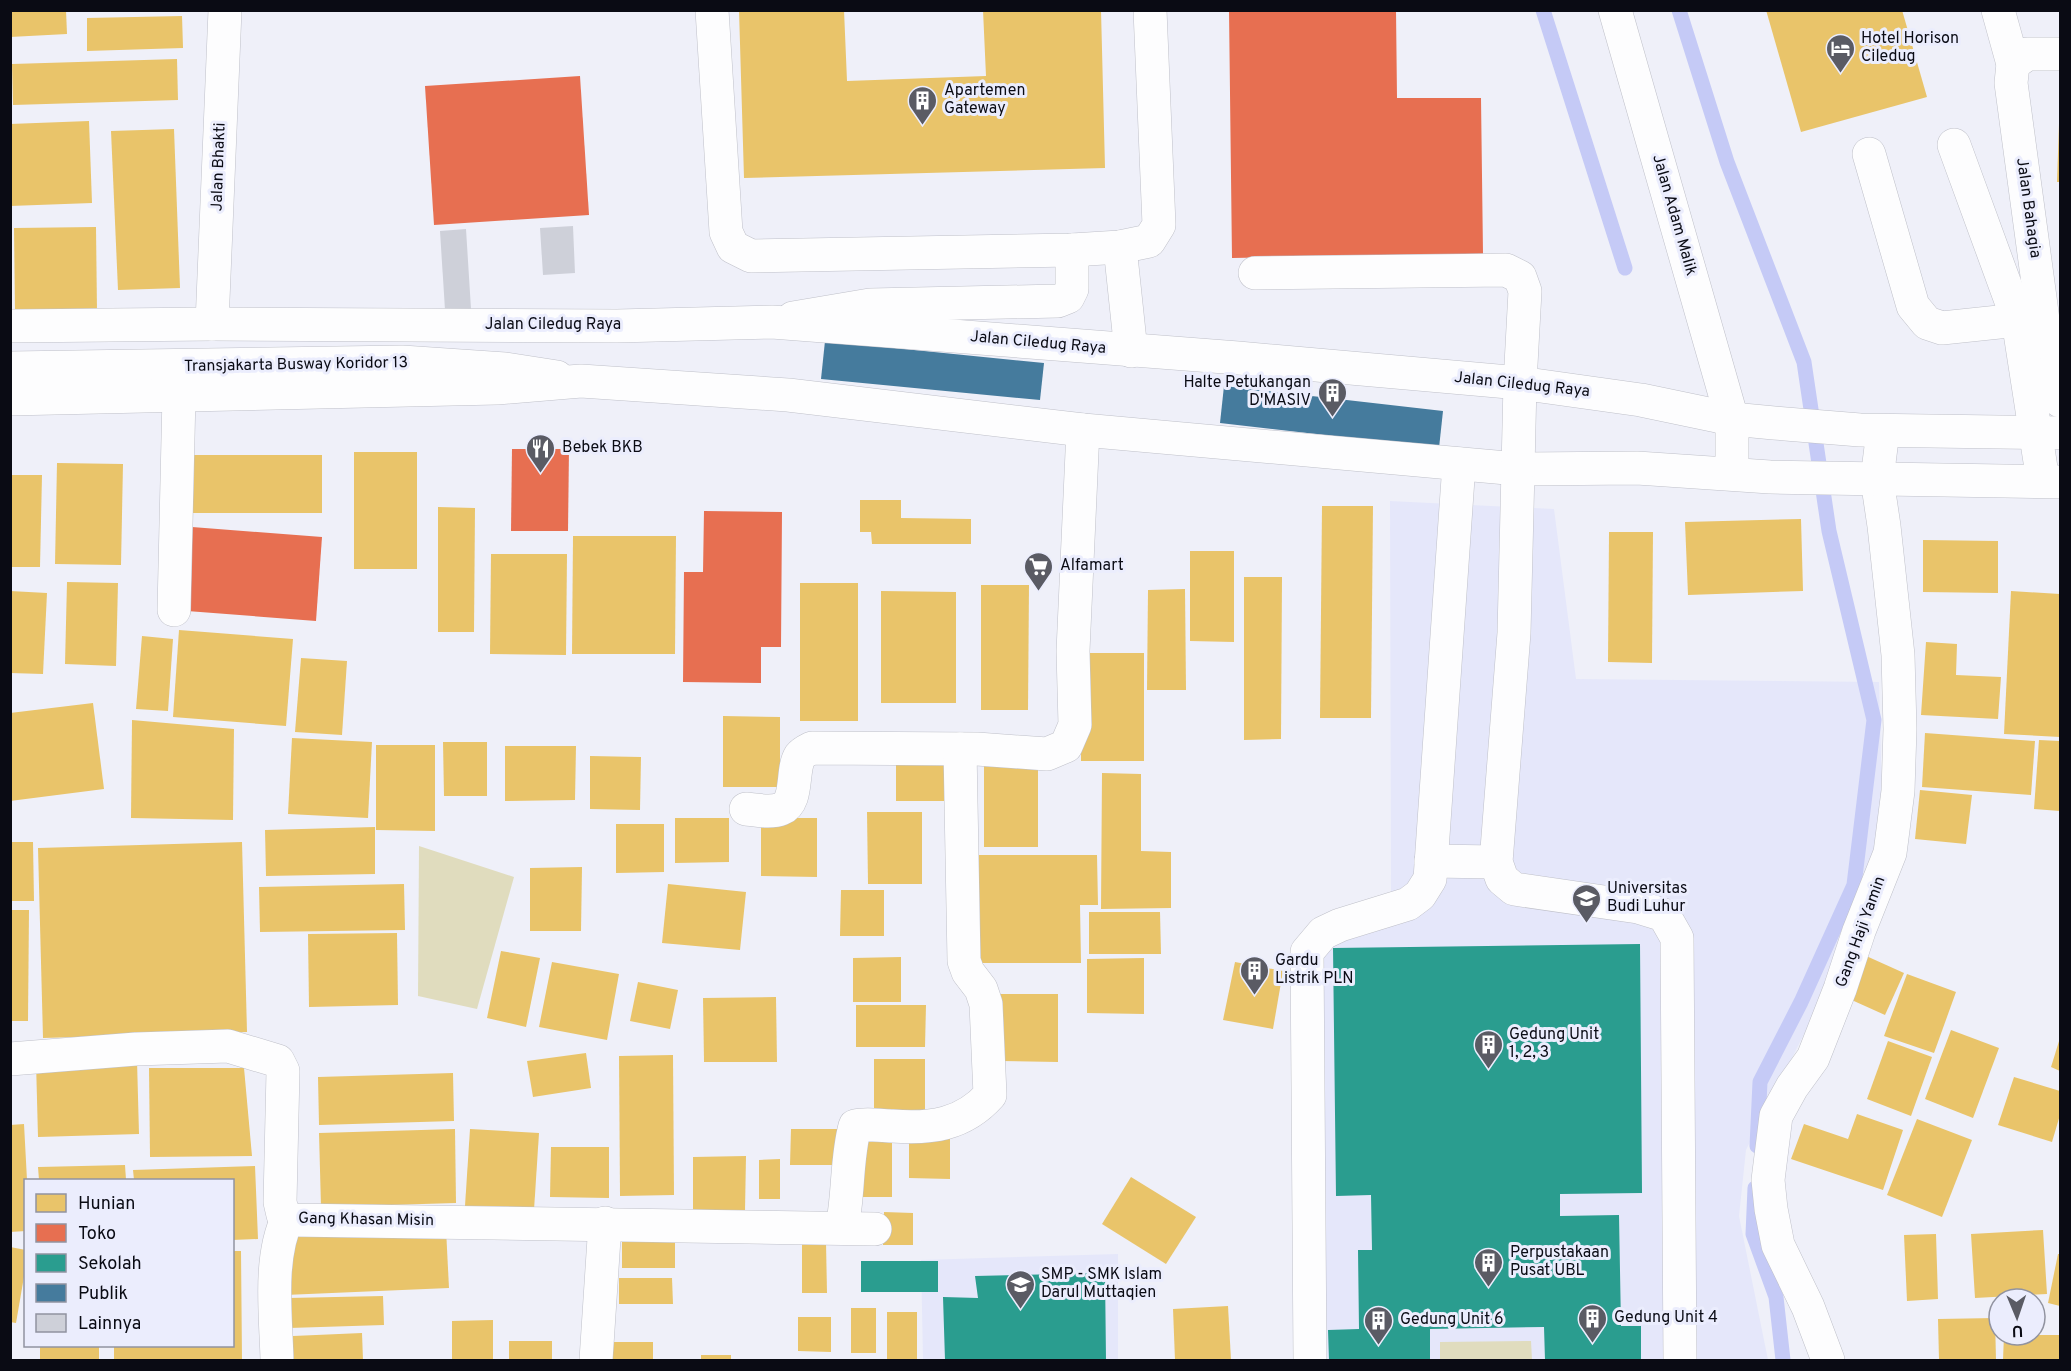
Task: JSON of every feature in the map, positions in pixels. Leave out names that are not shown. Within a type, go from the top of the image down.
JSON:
[{"type":"street","name":"Jalan Bhakti","points":[[212,324],[225,10]]},
{"type":"street","points":[[712,10],[726,232],[733,246],[751,256],[1072,250],[1120,247],[1149,241],[1158,225],[1150,10]]},
{"type":"street","name":"Jalan Adam Malik","points":[[1615,10],[1732,419],[1732,473]]},
{"type":"street","name":"Jalan Bahagia","points":[[1998,10],[2013,64],[2011,82],[2046,346],[2061,401]]},
{"type":"street","points":[[2013,64],[2027,54],[2061,54]]},
{"type":"street","points":[[10,399],[497,387],[581,381],[788,395],[1083,430],[1518,469],[1637,468],[1770,477],[2052,481],[2048,433],[2018,320],[1954,145]]},
{"type":"street","points":[[1869,154],[1913,306],[1928,322],[1942,328],[2018,320]]},
{"type":"street","points":[[1120,247],[1131,351]]},
{"type":"street","points":[[772,322],[870,305],[924,302],[1058,301],[1068,297],[1072,289],[1072,250]]},
{"type":"street","points":[[1255,273],[1506,270],[1520,277],[1525,291],[1520,383],[1514,633],[1496,862],[1502,879],[1514,889],[1638,907],[1655,912],[1664,915],[1677,938],[1680,1360]]},
{"type":"street","name":"Jalan Ciledug Raya","points":[[10,326],[212,324],[617,326],[772,322],[1520,383],[1641,400],[1732,419],[1774,423],[1871,430],[2048,433]]},
{"type":"street","name":"Transjakarta Busway Koridor 13","points":[[10,368],[402,362],[505,369],[581,381]]},
{"type":"street","points":[[174,610],[179,395]]},
{"type":"street","points":[[746,810],[777,810],[790,802],[801,754],[812,748],[960,749],[1047,754],[1066,746],[1075,725],[1073,651],[1083,430]]},
{"type":"street","name":"Gang Haji Yamin","points":[[1828,1360],[1808,1307],[1778,1245],[1768,1180],[1776,1116],[1792,1087],[1813,1058],[1840,989],[1858,931],[1890,853],[1898,791],[1900,729],[1898,656],[1884,526],[1866,479],[1871,430]]},
{"type":"street","points":[[1310,1360],[1307,952],[1323,933],[1340,925],[1408,904],[1420,895],[1430,879],[1459,464]]},
{"type":"street","points":[[842,1227],[847,1203],[850,1142],[855,1126],[863,1124],[895,1127],[942,1125],[959,1120],[979,1107],[990,1095],[986,1004],[981,989],[968,972],[964,961],[960,749]]},
{"type":"street","points":[[1431,861],[1496,862]]},
{"type":"street","name":"Gang Khasan Misin","points":[[10,1059],[136,1049],[228,1047],[278,1061],[283,1071],[280,1202],[283,1215],[288,1218],[304,1221],[605,1223],[875,1229]]},
{"type":"street","points":[[277,1360],[276,1263],[280,1233],[288,1218]]},
{"type":"street","points":[[596,1360],[605,1223]]},
{"type":"shaded area","name":"Universitas Budi Luhur","points":[[1390,501],[1554,509],[1576,679],[1879,682],[1883,832],[1826,990],[1746,1150],[1739,1216],[1768,1360],[1299,1360],[1302,940],[1391,895]]},
{"type":"shaded area","points":[[419,846],[514,877],[477,1009],[418,996]]},
{"type":"shaded area","name":"SMP - SMK Islam Darul Muttaqien","points":[[1118,1254],[1118,1360],[923,1360],[921,1260]]},
{"type":"shaded area","points":[[1531,1341],[1532,1360],[1440,1360],[1440,1342]]},
{"type":"building: Hunian","points":[[10,10],[66,10],[67,34],[10,37]]},
{"type":"building: Hunian","name":"Apartemen Gateway","points":[[739,10],[844,10],[847,81],[986,76],[983,10],[1101,10],[1105,168],[744,178]]},
{"type":"building: Hunian","points":[[1766,10],[1902,10],[1927,97],[1801,132]]},
{"type":"building: Hunian","points":[[182,16],[183,48],[87,51],[87,18]]},
{"type":"building: Hunian","points":[[177,59],[178,100],[13,105],[12,64]]},
{"type":"building: Hunian","points":[[89,121],[92,203],[10,206],[10,124]]},
{"type":"building: Hunian","points":[[2059,124],[2060,182],[2057,182]]},
{"type":"building: Hunian","points":[[174,129],[180,288],[118,290],[111,131]]},
{"type":"building: Hunian","points":[[96,227],[97,311],[15,313],[14,228]]},
{"type":"building: Hunian","points":[[354,452],[417,452],[417,569],[354,569]]},
{"type":"building: Hunian","points":[[188,455],[322,455],[322,513],[188,513]]},
{"type":"building: Hunian","points":[[57,463],[123,464],[121,565],[55,564]]},
{"type":"building: Hunian","points":[[10,475],[42,475],[40,567],[10,567]]},
{"type":"building: Hunian","points":[[860,500],[901,500],[901,518],[971,519],[971,544],[872,544],[871,532],[860,532]]},
{"type":"building: Hunian","points":[[1322,506],[1373,506],[1371,718],[1320,718]]},
{"type":"building: Hunian","points":[[438,507],[475,508],[474,632],[438,632]]},
{"type":"building: Hunian","points":[[1801,519],[1803,591],[1688,595],[1685,522]]},
{"type":"building: Hunian","points":[[1609,532],[1653,532],[1652,663],[1608,662]]},
{"type":"building: Hunian","points":[[573,536],[676,536],[675,654],[572,654]]},
{"type":"building: Hunian","points":[[1923,540],[1998,541],[1998,593],[1923,592]]},
{"type":"building: Hunian","points":[[1190,551],[1234,551],[1234,642],[1190,641]]},
{"type":"building: Hunian","points":[[491,554],[567,554],[566,655],[490,654]]},
{"type":"building: Hunian","points":[[1244,577],[1282,577],[1281,739],[1244,740]]},
{"type":"building: Hunian","points":[[67,582],[118,583],[116,666],[65,664]]},
{"type":"building: Hunian","points":[[800,583],[858,583],[858,721],[800,721]]},
{"type":"building: Hunian","points":[[981,585],[1029,585],[1028,710],[981,710]]},
{"type":"building: Hunian","points":[[1185,589],[1186,690],[1147,690],[1148,590]]},
{"type":"building: Hunian","points":[[10,591],[47,593],[43,674],[10,673]]},
{"type":"building: Hunian","points":[[881,591],[956,592],[956,703],[881,703]]},
{"type":"building: Hunian","points":[[2011,591],[2060,594],[2060,737],[2004,734]]},
{"type":"building: Hunian","points":[[179,630],[293,639],[286,726],[173,717]]},
{"type":"building: Hunian","points":[[142,636],[173,639],[168,711],[136,709]]},
{"type":"building: Hunian","points":[[1926,642],[1957,644],[1956,675],[2001,677],[1998,719],[1921,715]]},
{"type":"building: Hunian","points":[[1081,653],[1144,653],[1144,761],[1081,761]]},
{"type":"building: Hunian","points":[[301,658],[347,661],[342,735],[295,732]]},
{"type":"building: Hunian","points":[[93,703],[104,789],[10,801],[10,713]]},
{"type":"building: Hunian","points":[[723,716],[780,717],[780,787],[723,787]]},
{"type":"building: Hunian","points":[[132,720],[234,729],[233,820],[131,818]]},
{"type":"building: Hunian","points":[[1925,733],[2035,741],[2031,795],[1922,787]]},
{"type":"building: Hunian","points":[[292,738],[372,742],[368,818],[288,814]]},
{"type":"building: Hunian","points":[[2039,740],[2060,741],[2060,811],[2034,809]]},
{"type":"building: Hunian","points":[[443,742],[487,742],[487,796],[444,796]]},
{"type":"building: Hunian","points":[[376,745],[435,745],[435,831],[376,830]]},
{"type":"building: Hunian","points":[[505,746],[576,746],[575,800],[505,801]]},
{"type":"building: Hunian","points":[[590,756],[641,757],[640,810],[590,809]]},
{"type":"building: Hunian","points":[[896,758],[945,758],[945,801],[896,801]]},
{"type":"building: Hunian","points":[[984,763],[1038,764],[1038,847],[984,847]]},
{"type":"building: Hunian","points":[[1102,773],[1141,774],[1141,851],[1171,852],[1171,908],[1101,909]]},
{"type":"building: Hunian","points":[[1920,790],[1972,795],[1966,844],[1915,839]]},
{"type":"building: Hunian","points":[[867,812],[922,812],[922,884],[868,884]]},
{"type":"building: Hunian","points":[[675,818],[729,818],[729,862],[675,863]]},
{"type":"building: Hunian","points":[[761,818],[817,818],[817,877],[761,876]]},
{"type":"building: Hunian","points":[[616,824],[664,824],[664,872],[616,873]]},
{"type":"building: Hunian","points":[[375,827],[375,874],[266,876],[265,830]]},
{"type":"building: Hunian","points":[[10,842],[33,842],[34,901],[10,901]]},
{"type":"building: Hunian","points":[[242,842],[247,1032],[43,1038],[38,848]]},
{"type":"building: Hunian","points":[[974,855],[1097,855],[1098,905],[1080,905],[1081,963],[974,963]]},
{"type":"building: Hunian","points":[[582,867],[581,931],[530,931],[530,868]]},
{"type":"building: Hunian","points":[[404,884],[405,930],[260,932],[259,887]]},
{"type":"building: Hunian","points":[[668,884],[746,892],[740,950],[662,943]]},
{"type":"building: Hunian","points":[[841,890],[884,890],[884,936],[840,936]]},
{"type":"building: Hunian","points":[[10,910],[29,910],[28,1021],[10,1021]]},
{"type":"building: Hunian","points":[[1089,912],[1160,912],[1161,954],[1089,954]]},
{"type":"building: Hunian","points":[[397,933],[398,1005],[309,1007],[308,934]]},
{"type":"building: Hunian","points":[[501,951],[540,958],[526,1027],[487,1018]]},
{"type":"building: Hunian","points":[[1864,955],[1904,973],[1885,1015],[1845,997]]},
{"type":"building: Hunian","points":[[901,957],[901,1002],[853,1002],[853,958]]},
{"type":"building: Hunian","points":[[1144,958],[1144,1014],[1087,1013],[1087,959]]},
{"type":"building: Hunian","points":[[552,962],[619,974],[607,1040],[539,1027]]},
{"type":"building: Hunian","name":"Gardu Listrik PLN","points":[[1235,962],[1283,971],[1273,1029],[1223,1020]]},
{"type":"building: Hunian","points":[[1907,974],[1956,992],[1934,1053],[1884,1036]]},
{"type":"building: Hunian","points":[[638,982],[678,990],[670,1029],[630,1021]]},
{"type":"building: Hunian","points":[[1000,994],[1058,994],[1058,1062],[1000,1061]]},
{"type":"building: Hunian","points":[[776,997],[777,1062],[704,1062],[703,998]]},
{"type":"building: Hunian","points":[[856,1005],[926,1005],[925,1047],[856,1047]]},
{"type":"building: Hunian","points":[[1951,1030],[1999,1048],[1973,1118],[1925,1099]]},
{"type":"building: Hunian","points":[[2060,1038],[2060,1071],[2051,1067]]},
{"type":"building: Hunian","points":[[1888,1041],[1932,1057],[1911,1116],[1867,1099]]},
{"type":"building: Hunian","points":[[586,1053],[591,1088],[533,1097],[527,1061]]},
{"type":"building: Hunian","points":[[673,1055],[674,1195],[620,1196],[619,1056]]},
{"type":"building: Hunian","points":[[874,1059],[925,1059],[925,1118],[874,1118]]},
{"type":"building: Hunian","points":[[137,1060],[139,1134],[38,1137],[36,1062]]},
{"type":"building: Hunian","points":[[149,1068],[244,1068],[252,1156],[150,1157]]},
{"type":"building: Hunian","points":[[453,1073],[454,1121],[319,1125],[318,1077]]},
{"type":"building: Hunian","points":[[2014,1077],[2060,1091],[2060,1115],[2052,1142],[1998,1125]]},
{"type":"building: Hunian","points":[[1857,1114],[1903,1130],[1883,1190],[1791,1159],[1804,1124],[1848,1139]]},
{"type":"building: Hunian","points":[[1917,1119],[1972,1140],[1942,1217],[1887,1195]]},
{"type":"building: Hunian","points":[[24,1124],[27,1179],[24,1179],[24,1231],[10,1232],[10,1125]]},
{"type":"building: Hunian","points":[[455,1129],[456,1203],[321,1207],[319,1133]]},
{"type":"building: Hunian","points":[[470,1129],[539,1133],[534,1210],[465,1206]]},
{"type":"building: Hunian","points":[[791,1129],[839,1129],[839,1165],[790,1165]]},
{"type":"building: Hunian","points":[[909,1137],[950,1137],[950,1179],[909,1178]]},
{"type":"building: Hunian","points":[[857,1139],[892,1139],[892,1197],[856,1197]]},
{"type":"building: Hunian","points":[[551,1147],[609,1147],[609,1198],[550,1197]]},
{"type":"building: Hunian","points":[[746,1156],[745,1211],[693,1211],[693,1157]]},
{"type":"building: Hunian","points":[[780,1159],[780,1199],[759,1199],[759,1160]]},
{"type":"building: Hunian","points":[[125,1165],[126,1179],[39,1179],[38,1167]]},
{"type":"building: Hunian","points":[[255,1166],[258,1239],[234,1240],[234,1179],[134,1179],[133,1170]]},
{"type":"building: Hunian","points":[[1131,1177],[1196,1217],[1166,1264],[1102,1224]]},
{"type":"building: Hunian","points":[[884,1212],[913,1213],[913,1245],[883,1245]]},
{"type":"building: Hunian","points":[[446,1229],[449,1288],[285,1295],[283,1237]]},
{"type":"building: Hunian","points":[[2043,1230],[2047,1287],[1987,1287],[1987,1297],[1975,1298],[1971,1234]]},
{"type":"building: Hunian","points":[[675,1232],[675,1268],[622,1268],[622,1233]]},
{"type":"building: Hunian","points":[[1936,1234],[1938,1299],[1907,1301],[1904,1235]]},
{"type":"building: Hunian","points":[[802,1242],[826,1242],[827,1293],[802,1293]]},
{"type":"building: Hunian","points":[[10,1247],[24,1250],[24,1277],[16,1323],[10,1322]]},
{"type":"building: Hunian","points":[[234,1251],[241,1251],[242,1360],[114,1360],[114,1347],[234,1347]]},
{"type":"building: Hunian","points":[[2058,1254],[2060,1254],[2060,1306],[2048,1303]]},
{"type":"building: Hunian","points":[[619,1278],[672,1278],[673,1304],[619,1304]]},
{"type":"building: Hunian","points":[[383,1296],[384,1325],[289,1328],[288,1298]]},
{"type":"building: Hunian","points":[[1228,1306],[1231,1360],[1175,1360],[1173,1309]]},
{"type":"building: Hunian","points":[[851,1308],[876,1308],[876,1353],[851,1353]]},
{"type":"building: Hunian","points":[[887,1312],[917,1312],[917,1360],[887,1360]]},
{"type":"building: Hunian","points":[[798,1317],[831,1317],[831,1352],[798,1351]]},
{"type":"building: Hunian","points":[[1987,1318],[1987,1347],[1996,1347],[1996,1360],[1939,1360],[1938,1319]]},
{"type":"building: Hunian","points":[[493,1320],[493,1360],[452,1360],[452,1321]]},
{"type":"building: Hunian","points":[[362,1333],[363,1360],[293,1360],[293,1336]]},
{"type":"building: Hunian","points":[[2047,1335],[2060,1335],[2060,1360],[2003,1360],[2004,1347],[2047,1347]]},
{"type":"building: Hunian","points":[[509,1341],[552,1341],[552,1360],[509,1360]]},
{"type":"building: Hunian","points":[[604,1342],[653,1342],[653,1360],[604,1360]]},
{"type":"building: Hunian","points":[[40,1347],[99,1347],[99,1360],[40,1359]]},
{"type":"building: Hunian","points":[[701,1355],[731,1355],[731,1360],[701,1360]]},
{"type":"building: Toko","points":[[1229,10],[1396,10],[1397,98],[1481,98],[1483,254],[1232,258]]},
{"type":"building: Toko","points":[[580,76],[589,215],[434,225],[425,86]]},
{"type":"building: Toko","points":[[512,449],[569,449],[568,531],[511,531]]},
{"type":"building: Toko","points":[[704,511],[782,512],[781,647],[761,647],[761,683],[683,682],[684,572],[703,572]]},
{"type":"building: Toko","points":[[192,527],[322,537],[316,621],[187,611]]},
{"type":"building: Sekolah","name":"Gedung Unit 1, 2, 3","points":[[1640,944],[1642,1193],[1560,1194],[1560,1216],[1619,1215],[1621,1326],[1641,1326],[1641,1360],[1545,1360],[1544,1327],[1430,1329],[1430,1360],[1329,1360],[1328,1330],[1359,1329],[1358,1250],[1372,1250],[1371,1195],[1336,1196],[1333,948]]},
{"type":"building: Sekolah","points":[[861,1261],[938,1261],[938,1292],[861,1292]]},
{"type":"building: Sekolah","name":"SMP - SMK Islam Darul Muttaqien","points":[[1105,1273],[1106,1360],[945,1360],[943,1297],[978,1298],[975,1276]]},
{"type":"building: Publik","points":[[825,341],[1044,363],[1040,400],[821,379]]},
{"type":"building: Publik","name":"Halte Petukangan D'MASIV","points":[[1224,386],[1443,411],[1439,448],[1220,423]]},
{"type":"building: Lainnya","points":[[573,226],[575,273],[543,275],[540,228]]},
{"type":"building: Lainnya","points":[[466,229],[471,309],[445,310],[440,231]]},
{"type":"waterway","points":[[1543,10],[1625,268]]},
{"type":"waterway","points":[[1679,10],[1727,162],[1804,362],[1829,531],[1874,720],[1854,885],[1801,1002],[1760,1082],[1757,1146]]},
{"type":"waterway","points":[[1755,1188],[1753,1234],[1776,1297],[1783,1360]]},
{"type":"place","name":"Hotel Horison Ciledug","points":[[1840,74]]},
{"type":"place","name":"Apartemen Gateway","points":[[923,126]]},
{"type":"place","name":"Halte Petukangan D'MASIV","points":[[1332,418]]},
{"type":"place","name":"Bebek BKB","points":[[541,474]]},
{"type":"place","name":"Alfamart","points":[[1039,592]]},
{"type":"place","name":"Universitas Budi Luhur","points":[[1586,924]]},
{"type":"place","name":"Gardu Listrik PLN","points":[[1254,996]]},
{"type":"place","name":"Gedung Unit 1, 2, 3","points":[[1488,1070]]},
{"type":"place","name":"Perpustakaan Pusat UBL","points":[[1489,1288]]},
{"type":"place","name":"SMP - SMK Islam Darul Muttaqien","points":[[1020,1310]]},
{"type":"place","name":"Gedung Unit 4","points":[[1593,1344]]},
{"type":"place","name":"Gedung Unit 6","points":[[1379,1346]]}]
